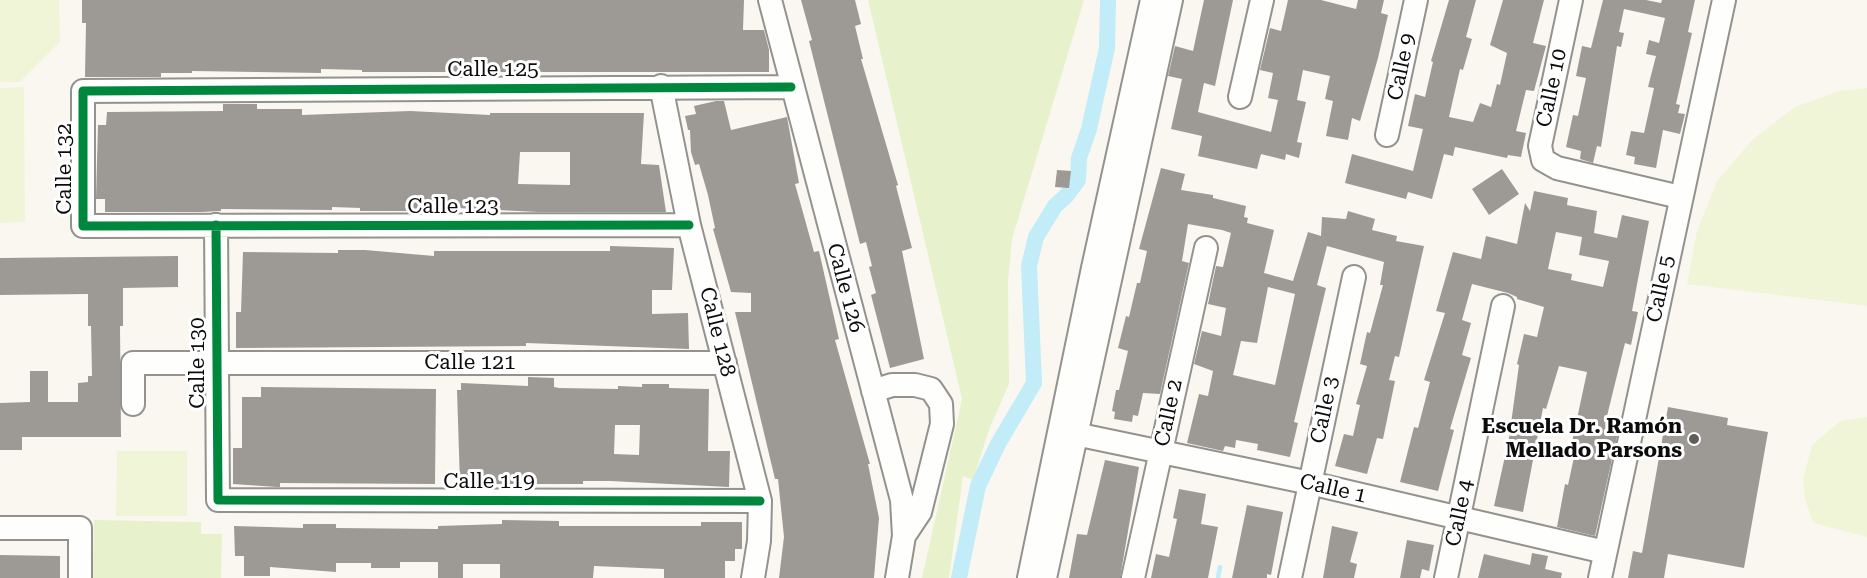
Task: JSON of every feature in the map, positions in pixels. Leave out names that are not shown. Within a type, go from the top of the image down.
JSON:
[{"type":"street","name":"Calle 126","points":[[770,0],[791,87],[902,500],[904,536],[897,578]]},
{"type":"street","points":[[1045,578],[1068,432],[1152,0]]},
{"type":"street","points":[[1029,578],[1068,432],[1171,0]]},
{"type":"street","points":[[1239,97],[1262,0]]},
{"type":"street","name":"Calle 9","points":[[1387,135],[1416,0]]},
{"type":"street","name":"Calle 10","points":[[1571,0],[1540,146],[1543,160],[1557,168],[1680,197]]},
{"type":"street","name":"Calle 5","points":[[1600,578],[1724,0]]},
{"type":"street","name":"Calle 128","points":[[661,86],[690,225],[760,501],[759,541],[753,578]]},
{"type":"street","name":"Calle 125","points":[[194,90],[791,87]]},
{"type":"street","name":"Calle 132","points":[[194,90],[83,90],[84,226],[216,225]]},
{"type":"street","name":"Calle 123","points":[[216,225],[690,225]]},
{"type":"street","name":"Calle 130","points":[[216,225],[218,500]]},
{"type":"street","name":"Calle 2","points":[[1133,578],[1206,248]]},
{"type":"street","name":"Calle 3","points":[[1290,578],[1354,277]]},
{"type":"street","name":"Calle 4","points":[[1446,578],[1503,306]]},
{"type":"street","name":"Calle 121","points":[[133,404],[133,363],[725,363]]},
{"type":"street","points":[[873,391],[892,385],[915,385],[931,389],[941,404],[942,424],[920,512],[904,536]]},
{"type":"street","name":"Calle 1","points":[[1068,432],[1310,483],[1605,552]]},
{"type":"street","name":"Calle 119","points":[[218,500],[760,501]]},
{"type":"street","points":[[0,528],[80,528],[80,578]]},
{"type":"green space","points":[[0,0],[59,0],[60,42],[20,82],[0,82]]},
{"type":"green space","points":[[868,0],[1084,0],[1012,239],[1008,282],[1009,384],[990,427],[973,480],[963,476],[949,578],[922,578],[962,399]]},
{"type":"green space","points":[[24,87],[25,222],[0,223],[0,88]]},
{"type":"green space","points":[[1867,88],[1867,306],[1687,284],[1697,231],[1717,181],[1753,139],[1795,107],[1839,91]]},
{"type":"green space","points":[[1867,417],[1867,537],[1813,523],[1805,499],[1803,479],[1812,445],[1840,421]]},
{"type":"green space","points":[[117,451],[187,451],[187,516],[116,516]]},
{"type":"green space","points":[[94,520],[201,522],[201,534],[222,534],[221,578],[93,578]]},
{"type":"building","points":[[82,0],[744,0],[743,30],[764,30],[769,50],[769,72],[362,72],[362,70],[321,69],[321,73],[192,71],[192,73],[161,73],[161,77],[85,77],[86,23],[82,23]]},
{"type":"building","points":[[801,0],[855,0],[861,24],[855,26],[863,59],[861,59],[898,185],[896,186],[912,248],[902,251],[924,359],[890,368],[871,295],[876,293],[869,267],[872,266],[866,242],[860,244],[809,41],[812,40]]},
{"type":"building","points":[[1204,0],[1233,0],[1215,86],[1204,83],[1198,112],[1271,132],[1278,100],[1268,98],[1273,73],[1260,70],[1270,28],[1281,31],[1288,0],[1321,0],[1356,9],[1358,0],[1384,0],[1381,13],[1388,15],[1378,58],[1360,121],[1352,118],[1348,140],[1326,136],[1333,101],[1325,99],[1330,76],[1303,70],[1297,100],[1306,102],[1297,142],[1302,143],[1299,158],[1286,154],[1285,160],[1261,154],[1257,169],[1198,156],[1202,136],[1171,129],[1182,79],[1168,76],[1175,46],[1193,51]]},
{"type":"building","points":[[1449,0],[1476,0],[1466,37],[1472,39],[1463,70],[1460,69],[1449,117],[1473,122],[1480,103],[1491,107],[1497,84],[1500,85],[1507,53],[1490,45],[1503,0],[1544,0],[1533,43],[1546,46],[1534,91],[1526,90],[1516,131],[1526,133],[1521,157],[1508,155],[1507,158],[1455,147],[1453,156],[1444,154],[1432,199],[1408,192],[1406,199],[1345,183],[1352,154],[1413,171],[1423,129],[1408,126],[1415,94],[1425,97],[1433,62],[1431,61]]},
{"type":"building","points":[[1603,0],[1646,0],[1661,3],[1662,0],[1695,0],[1688,32],[1692,33],[1676,104],[1680,105],[1678,113],[1685,114],[1680,134],[1663,130],[1656,168],[1634,164],[1635,157],[1626,155],[1631,131],[1644,133],[1654,88],[1648,87],[1656,56],[1646,54],[1649,40],[1659,43],[1665,18],[1624,9],[1619,32],[1624,33],[1621,47],[1617,46],[1601,147],[1597,146],[1593,163],[1580,159],[1581,151],[1566,147],[1573,115],[1578,116],[1586,78],[1576,76],[1582,46],[1591,48]]},
{"type":"building","points":[[724,101],[731,130],[787,117],[799,183],[795,184],[814,252],[819,251],[839,339],[835,340],[870,464],[868,464],[879,518],[874,578],[779,578],[784,537],[778,479],[775,479],[735,312],[751,312],[751,293],[731,292],[713,229],[715,228],[708,195],[699,164],[695,165],[691,152],[690,130],[688,130],[685,116],[696,114],[694,106]]},
{"type":"building","points":[[223,104],[257,104],[257,109],[302,109],[302,115],[410,111],[490,115],[490,113],[644,113],[641,164],[659,165],[666,212],[538,212],[457,208],[457,211],[360,211],[360,208],[332,207],[332,210],[221,209],[221,211],[201,212],[105,212],[105,199],[96,199],[98,125],[106,125],[107,112],[223,111]],"holes":[[[520,152],[570,152],[570,185],[518,184]]]},
{"type":"building","points":[[1161,168],[1185,174],[1181,190],[1213,195],[1213,198],[1246,206],[1244,217],[1248,218],[1247,223],[1274,230],[1264,273],[1293,281],[1308,232],[1321,236],[1322,217],[1346,219],[1348,211],[1375,219],[1372,230],[1397,236],[1396,241],[1424,246],[1399,357],[1395,356],[1389,380],[1395,381],[1383,439],[1377,438],[1367,474],[1335,466],[1344,434],[1353,436],[1360,405],[1356,404],[1367,366],[1360,364],[1367,332],[1370,333],[1383,285],[1380,285],[1384,262],[1327,246],[1317,285],[1326,288],[1294,422],[1298,423],[1290,457],[1257,450],[1258,444],[1236,440],[1235,448],[1225,446],[1223,451],[1187,443],[1199,394],[1208,396],[1213,371],[1194,364],[1202,331],[1221,336],[1226,308],[1208,304],[1216,266],[1223,267],[1231,233],[1222,230],[1188,224],[1182,261],[1189,263],[1160,394],[1143,393],[1138,416],[1133,415],[1132,422],[1114,419],[1115,412],[1112,411],[1116,390],[1119,390],[1128,351],[1118,348],[1126,316],[1129,317],[1137,283],[1140,283],[1147,251],[1139,249]],"holes":[[[1268,287],[1295,294],[1275,385],[1233,375],[1241,341],[1257,343]]]},
{"type":"building","points":[[1502,169],[1519,194],[1489,215],[1472,189]]},
{"type":"building","points":[[1057,170],[1071,171],[1069,188],[1055,187]]},
{"type":"building","points":[[1534,191],[1568,198],[1567,205],[1597,211],[1594,233],[1617,238],[1622,215],[1649,221],[1632,311],[1638,312],[1631,345],[1625,343],[1606,420],[1620,423],[1595,536],[1557,527],[1565,484],[1568,485],[1576,448],[1571,447],[1587,372],[1559,366],[1546,409],[1543,408],[1523,512],[1494,506],[1509,438],[1519,365],[1517,364],[1524,334],[1537,337],[1544,307],[1517,299],[1508,293],[1472,284],[1462,320],[1471,323],[1462,355],[1471,358],[1450,429],[1454,430],[1438,491],[1400,482],[1414,427],[1418,428],[1430,382],[1424,380],[1445,313],[1436,311],[1453,252],[1481,259],[1486,236],[1517,244],[1525,203],[1530,211]],"holes":[[[1556,232],[1582,237],[1579,255],[1609,261],[1603,287],[1571,280],[1572,274],[1548,269]]]},
{"type":"building","points":[[610,246],[674,248],[672,290],[652,290],[652,314],[688,313],[689,349],[526,343],[526,346],[236,348],[236,312],[241,312],[243,252],[338,253],[338,250],[365,250],[434,256],[434,251],[610,251]]},
{"type":"building","points":[[178,256],[178,287],[123,288],[123,326],[120,326],[121,437],[22,437],[22,450],[0,450],[0,403],[30,402],[30,371],[48,371],[48,402],[78,402],[78,383],[88,382],[88,376],[92,376],[88,294],[0,295],[0,258]]},
{"type":"building","points":[[528,377],[554,378],[554,387],[559,388],[618,389],[618,386],[642,387],[642,384],[669,384],[669,388],[709,389],[708,451],[730,451],[729,487],[610,481],[583,481],[583,484],[460,484],[457,390],[461,390],[461,383],[528,386]],"holes":[[[615,425],[640,425],[639,455],[614,454]]]},
{"type":"building","points":[[261,387],[436,389],[435,484],[280,483],[280,487],[277,487],[233,484],[233,448],[242,448],[242,397],[261,397]]},
{"type":"building","points":[[1668,407],[1728,418],[1727,425],[1768,432],[1744,568],[1668,554],[1664,578],[1628,578],[1633,551],[1642,553]]},
{"type":"building","points":[[1105,460],[1139,467],[1120,578],[1069,578],[1077,534],[1087,535]]},
{"type":"building","points":[[1179,489],[1206,494],[1201,524],[1218,527],[1208,578],[1151,578],[1156,554],[1169,557],[1177,519],[1173,518]]},
{"type":"building","points":[[1247,505],[1283,512],[1271,575],[1267,574],[1267,578],[1232,578]]},
{"type":"building","points":[[502,520],[559,521],[559,526],[701,526],[701,522],[742,522],[742,549],[735,549],[735,561],[725,561],[725,578],[664,578],[664,569],[594,566],[593,578],[500,578],[500,564],[463,564],[463,578],[438,578],[438,562],[400,562],[400,568],[371,568],[371,563],[336,563],[336,572],[270,567],[270,576],[244,576],[244,556],[235,556],[234,526],[303,528],[303,524],[336,524],[336,528],[438,529],[438,526],[502,524]]},
{"type":"building","points":[[1332,526],[1358,532],[1350,562],[1357,564],[1354,578],[1323,578]]},
{"type":"building","points":[[1407,540],[1434,545],[1429,571],[1422,569],[1420,578],[1400,578]]},
{"type":"building","points":[[1532,553],[1548,556],[1545,569],[1562,573],[1561,578],[1478,578],[1484,554],[1530,565]]},
{"type":"building","points":[[0,555],[60,556],[60,578],[0,578]]},
{"type":"waterway","points":[[959,578],[978,486],[998,444],[1034,383],[1029,266],[1036,237],[1055,206],[1078,180],[1079,158],[1089,129],[1107,48],[1108,0]]},
{"type":"waterway","points":[[1218,578],[1220,567]]},
{"type":"cycle path","points":[[689,225],[83,226],[83,91],[791,87]]},
{"type":"cycle path","points":[[216,225],[218,500],[760,501]]},
{"type":"place","name":"Escuela Dr. Ramón Mellado Parsons","points":[[1694,439]]}]
